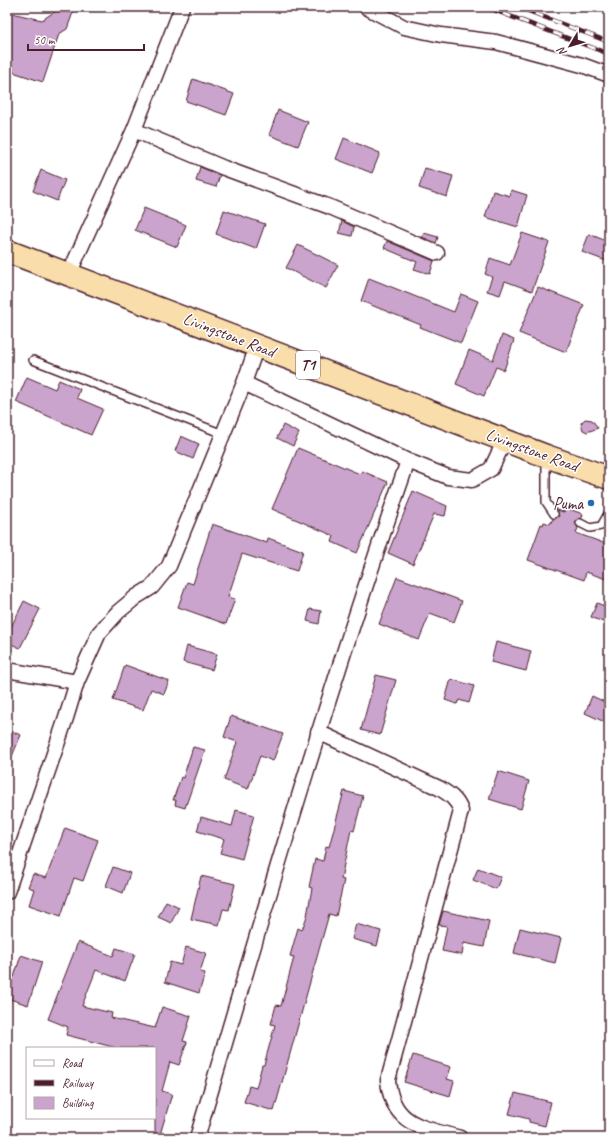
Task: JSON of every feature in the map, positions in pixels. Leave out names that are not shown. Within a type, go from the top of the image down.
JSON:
[{"type":"highway","name":"Livingstone Road","points":[[7,251],[546,456],[609,478]]},
{"type":"street","points":[[69,274],[134,130],[182,7]]},
{"type":"street","points":[[366,7],[409,29],[441,36],[496,42],[582,65],[609,75]]},
{"type":"street","points":[[134,130],[224,168],[330,207],[437,253]]},
{"type":"street","points":[[7,892],[77,682],[99,633],[118,612],[152,587],[169,566],[244,383],[257,346]]},
{"type":"street","points":[[244,383],[408,462],[448,476],[472,480],[491,470],[505,440]]},
{"type":"street","points":[[197,1138],[318,732],[362,593],[408,462]]},
{"type":"street","points":[[7,670],[77,682]]},
{"type":"street","points":[[318,732],[439,788],[452,797],[458,804],[461,811],[388,1080],[390,1096],[402,1116],[411,1123],[460,1138]]},
{"type":"lane","points":[[33,360],[223,434]]},
{"type":"lane","points":[[546,456],[546,502],[554,514]]},
{"type":"lane","points":[[580,523],[590,528],[601,526],[609,512]]},
{"type":"building","points":[[62,7],[75,7],[67,29],[59,34],[43,82],[7,70],[7,12],[42,20]]},
{"type":"building","points":[[193,79],[234,94],[226,115],[186,101]]},
{"type":"building","points":[[278,110],[308,122],[298,146],[269,135]]},
{"type":"building","points":[[344,138],[380,153],[372,173],[336,159]]},
{"type":"building","points":[[200,167],[220,175],[216,187],[196,181]]},
{"type":"building","points":[[425,168],[453,176],[447,197],[419,188]]},
{"type":"building","points":[[41,170],[65,180],[57,201],[33,191]]},
{"type":"building","points":[[511,190],[527,195],[518,227],[485,217],[493,191],[510,196]]},
{"type":"building","points":[[144,208],[186,225],[177,247],[135,230]]},
{"type":"building","points":[[224,210],[265,224],[256,249],[216,234]]},
{"type":"building","points":[[342,221],[354,227],[352,236],[339,233]]},
{"type":"building","points":[[424,233],[438,237],[436,243],[422,237]]},
{"type":"building","points":[[522,233],[549,242],[532,291],[505,281],[500,295],[487,291],[492,277],[485,274],[490,258],[510,265]]},
{"type":"building","points":[[589,234],[609,242],[609,262],[582,252]]},
{"type":"building","points":[[387,241],[434,261],[430,274],[414,269],[417,262],[384,248]]},
{"type":"building","points":[[298,245],[338,265],[326,288],[286,268]]},
{"type":"building","points":[[369,278],[454,312],[461,294],[478,301],[461,343],[361,301]]},
{"type":"building","points":[[538,287],[584,305],[566,352],[519,333]]},
{"type":"building","points":[[502,335],[514,340],[504,370],[496,367],[484,396],[456,384],[469,350],[493,360]]},
{"type":"building","points":[[27,377],[55,389],[59,380],[80,389],[77,398],[103,409],[91,435],[16,402]]},
{"type":"building","points":[[585,419],[592,420],[598,428],[587,432],[583,430],[581,423]]},
{"type":"building","points":[[283,425],[299,433],[293,446],[277,438]]},
{"type":"building","points":[[181,436],[199,444],[193,459],[175,451]]},
{"type":"building","points":[[298,448],[360,474],[362,471],[388,482],[357,553],[332,542],[334,536],[272,509]]},
{"type":"building","points":[[413,491],[447,506],[445,516],[434,514],[413,564],[388,553]]},
{"type":"building","points":[[566,508],[583,514],[582,518],[575,521],[578,528],[576,533],[609,545],[609,580],[586,572],[584,580],[528,560],[541,524],[543,525],[544,522],[550,524],[553,519],[559,516],[557,510],[564,512]]},
{"type":"building","points":[[212,524],[267,543],[268,538],[303,551],[297,571],[242,554],[228,597],[235,599],[226,624],[178,607],[187,582],[193,584]]},
{"type":"building","points":[[397,577],[462,601],[454,622],[430,613],[419,640],[379,624]]},
{"type":"building","points":[[24,601],[40,609],[20,648],[7,642],[7,635]]},
{"type":"building","points":[[597,603],[609,608],[603,622],[591,617]]},
{"type":"building","points":[[310,609],[321,611],[319,624],[307,621]]},
{"type":"building","points":[[496,642],[531,651],[526,671],[491,662]]},
{"type":"building","points":[[187,646],[217,654],[212,670],[183,662]]},
{"type":"building","points":[[125,665],[169,681],[164,694],[151,689],[143,710],[113,700]]},
{"type":"building","points":[[376,675],[396,680],[380,735],[361,730]]},
{"type":"building","points":[[451,679],[474,686],[469,703],[459,700],[457,704],[445,700]]},
{"type":"building","points":[[592,696],[609,704],[609,724],[585,713]]},
{"type":"building","points":[[231,716],[283,734],[273,761],[260,756],[248,789],[224,780],[237,742],[224,737]]},
{"type":"building","points":[[7,730],[21,735],[7,768]]},
{"type":"building","points":[[193,747],[205,750],[185,808],[175,805],[176,800],[173,800],[181,777],[183,778]]},
{"type":"building","points":[[498,771],[529,781],[521,809],[489,799]]},
{"type":"building","points":[[344,791],[363,796],[354,831],[351,830],[341,879],[344,880],[336,916],[329,914],[274,1111],[244,1102],[249,1086],[256,1088],[262,1065],[264,1065],[275,1025],[271,1024],[276,1005],[281,1006],[294,957],[290,956],[298,928],[302,930],[307,916],[312,888],[309,887],[315,859],[323,861],[326,846],[329,847]]},
{"type":"building","points":[[236,810],[254,815],[242,859],[220,853],[224,839],[197,831],[201,817],[232,826]]},
{"type":"building","points":[[65,828],[98,840],[83,881],[74,878],[61,916],[29,905],[34,889],[28,887],[33,874],[46,878]]},
{"type":"building","points":[[113,867],[130,873],[123,893],[106,886]]},
{"type":"building","points":[[478,868],[501,877],[496,889],[473,880]]},
{"type":"building","points":[[201,876],[235,884],[229,910],[223,909],[219,925],[191,919]]},
{"type":"building","points":[[166,901],[179,907],[171,923],[158,917]]},
{"type":"building","points":[[443,911],[489,921],[484,947],[464,943],[462,955],[442,951],[447,926],[439,925]]},
{"type":"building","points":[[356,924],[381,931],[377,946],[352,939]]},
{"type":"building","points":[[520,928],[561,938],[555,963],[514,953]]},
{"type":"building","points":[[78,942],[113,956],[116,948],[135,954],[125,981],[96,970],[82,1006],[112,1013],[111,1018],[155,1028],[162,1007],[191,1016],[183,1041],[187,1042],[179,1065],[170,1062],[162,1091],[172,1094],[159,1138],[155,1138],[156,1047],[113,1047],[66,1035],[68,1027],[48,1019]]},
{"type":"building","points":[[186,947],[206,953],[200,972],[205,973],[199,993],[165,982],[170,962],[181,965]]},
{"type":"building","points":[[21,955],[42,962],[28,1005],[7,998],[7,975],[14,977]]},
{"type":"building","points":[[413,1055],[451,1067],[447,1079],[454,1081],[450,1096],[404,1082]]},
{"type":"building","points":[[515,1093],[551,1102],[545,1126],[529,1122],[529,1119],[509,1114]]},
{"type":"railway","points":[[486,7],[609,54]]},
{"type":"railway","points":[[518,7],[609,42]]},
{"type":"place","name":"Puma","points":[[591,503]]}]
